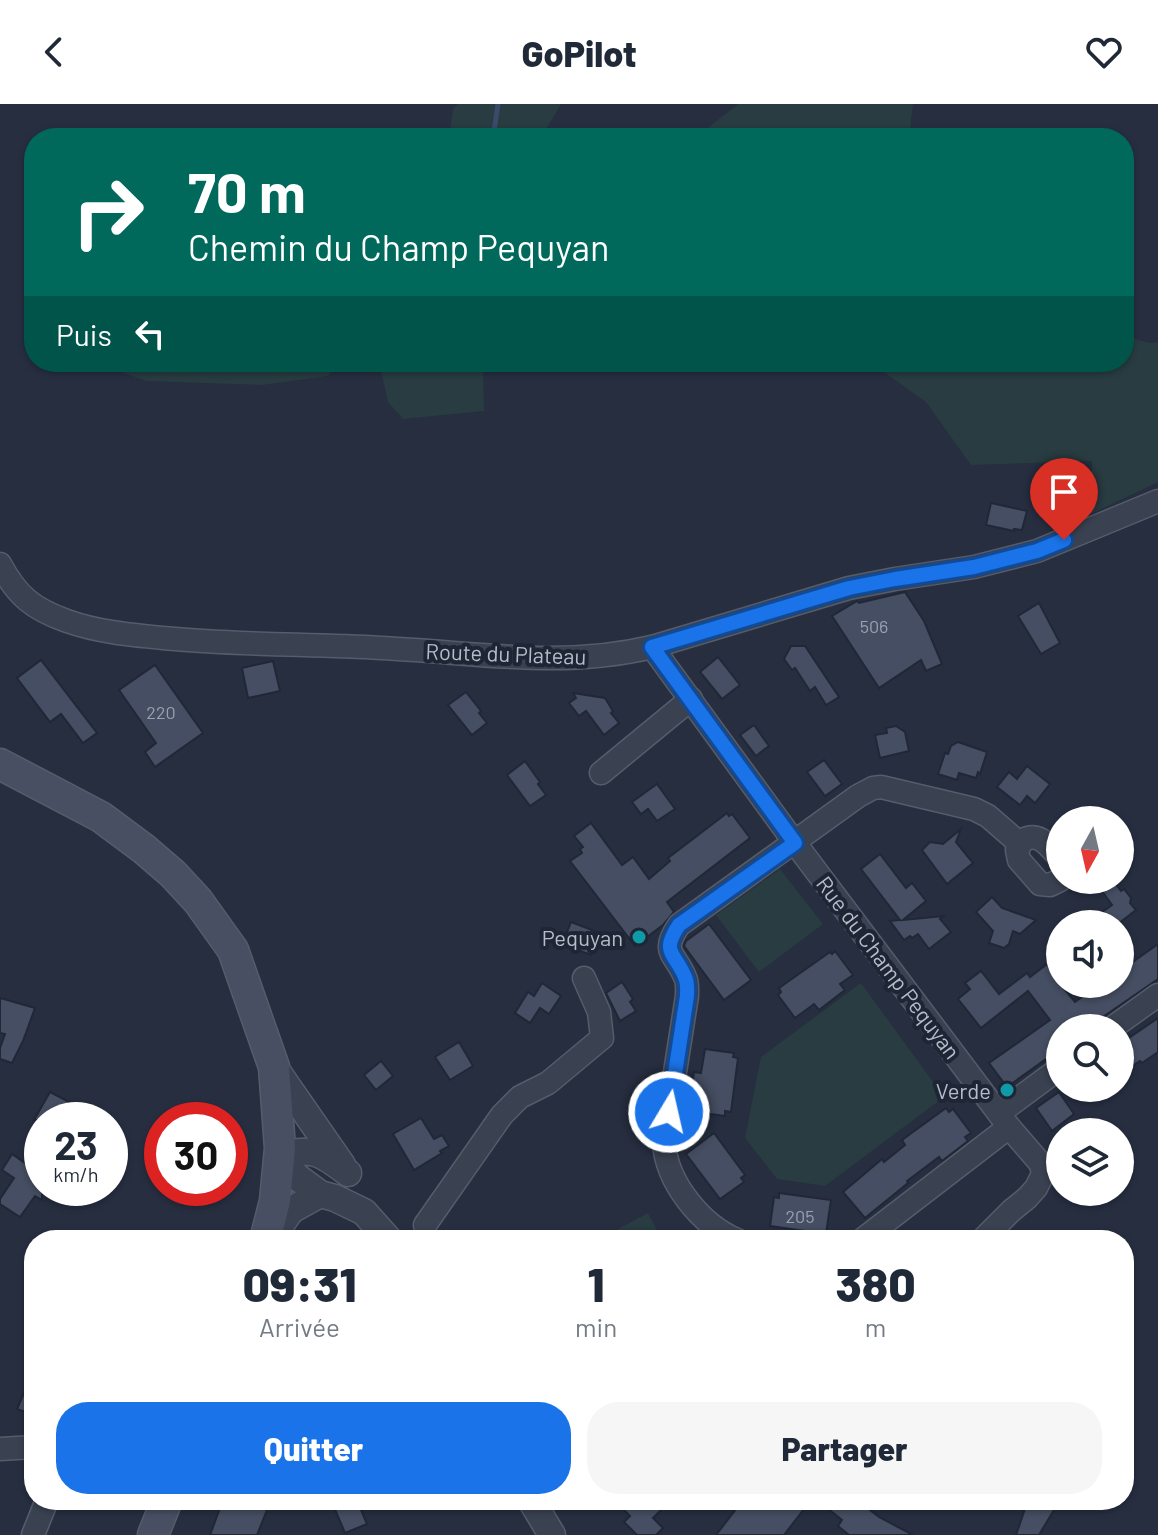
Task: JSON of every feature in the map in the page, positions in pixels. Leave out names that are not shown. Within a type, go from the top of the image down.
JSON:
[{"type":"main road","points":[[0,764],[101,817],[173,874],[198,901],[233,950],[270,1055],[279,1156],[270,1230]]},
{"type":"main road","points":[[0,778],[97,831],[164,886],[223,963],[270,1055]]},
{"type":"main road","points":[[153,1535],[163,1510]]},
{"type":"street","name":"Route du Plateau","points":[[0,564],[10,584],[34,606],[68,621],[123,634],[197,642],[381,648],[543,659],[595,657],[652,647],[849,588],[974,567],[1037,551],[1158,501]]},
{"type":"street","name":"Rue du Champ Pequyan","points":[[652,647],[795,843],[1004,1120],[1041,1164],[1043,1174],[1036,1188],[992,1230]]},
{"type":"street","points":[[601,773],[691,699]]},
{"type":"street","points":[[718,1230],[692,1208],[665,1154],[664,1142],[687,996],[685,976],[670,951],[669,943],[679,925],[873,788],[881,787],[982,811],[1019,843]]},
{"type":"street","points":[[1046,843],[1038,837],[1028,837],[1019,843],[1017,850],[1019,860],[1040,884],[1046,885]]},
{"type":"street","points":[[425,1225],[502,1115],[520,1097],[548,1083],[602,1038],[599,1012],[584,978]]},
{"type":"street","points":[[1132,1014],[1158,995]]},
{"type":"street","points":[[270,1055],[385,1230]]},
{"type":"street","points":[[874,1230],[1046,1081]]},
{"type":"street","points":[[348,1173],[323,1155],[302,1150],[279,1156],[297,1177],[320,1194],[364,1212],[382,1230]]},
{"type":"street","points":[[276,1230],[291,1210],[320,1194]]},
{"type":"street","points":[[0,1449],[24,1448]]},
{"type":"street","points":[[33,1535],[43,1510]]},
{"type":"street","points":[[537,1510],[552,1535]]},
{"type":"green space","points":[[458,104],[561,104],[547,128],[450,128],[453,109]]},
{"type":"green space","points":[[738,104],[913,104],[910,128],[708,128]]},
{"type":"green space","points":[[1134,339],[1158,342],[1158,482],[1091,514],[1092,461],[971,465],[926,402],[884,372],[1134,372]]},
{"type":"green space","points":[[121,372],[331,372],[328,376],[262,385],[146,381]]},
{"type":"green space","points":[[381,372],[483,372],[484,411],[403,419],[388,402]]},
{"type":"green space","points":[[780,869],[823,924],[759,972],[716,915]]},
{"type":"green space","points":[[861,983],[944,1097],[825,1186],[777,1179],[745,1138],[761,1057]]},
{"type":"green space","points":[[648,1213],[657,1230],[617,1230]]},
{"type":"building","points":[[991,503],[1027,511],[1022,530],[986,525]]},
{"type":"building","points":[[905,592],[924,621],[942,664],[926,671],[921,660],[879,688],[832,616],[857,601]]},
{"type":"building","points":[[1039,603],[1060,643],[1041,654],[1018,616]]},
{"type":"building","points":[[791,646],[805,646],[839,697],[826,705],[815,687],[810,691],[795,668],[792,670],[784,659]]},
{"type":"building","points":[[718,657],[740,685],[722,699],[700,672]]},
{"type":"building","points":[[41,660],[97,733],[83,743],[61,714],[50,722],[17,678]]},
{"type":"building","points":[[273,661],[280,691],[248,698],[242,668]]},
{"type":"building","points":[[155,665],[203,733],[155,767],[145,752],[156,743],[119,690]]},
{"type":"building","points":[[466,692],[487,723],[472,735],[448,705]]},
{"type":"building","points":[[573,693],[605,698],[619,723],[604,735],[586,711],[579,716],[569,703],[576,698]]},
{"type":"building","points":[[754,725],[769,746],[756,756],[740,735]]},
{"type":"building","points":[[896,726],[905,732],[909,751],[880,758],[875,735],[887,733],[886,728]]},
{"type":"building","points":[[958,742],[987,752],[976,778],[959,773],[957,780],[938,774],[945,753],[948,754],[951,746]]},
{"type":"building","points":[[824,760],[842,784],[825,796],[807,772]]},
{"type":"building","points":[[525,761],[546,795],[530,806],[507,775]]},
{"type":"building","points":[[1027,766],[1050,784],[1035,803],[1027,796],[1020,805],[997,787],[1009,772],[1017,779]]},
{"type":"building","points":[[657,784],[675,809],[657,821],[648,809],[641,814],[632,802]]},
{"type":"building","points":[[727,813],[729,816],[732,814],[750,838],[667,902],[674,912],[663,925],[635,946],[570,861],[582,853],[580,849],[583,847],[574,836],[591,823],[622,865],[633,857],[649,879],[670,861],[668,858]]},
{"type":"building","points":[[961,829],[956,842],[973,863],[947,884],[922,850],[930,842],[943,844]]},
{"type":"building","points":[[880,854],[906,888],[912,883],[926,901],[903,920],[944,916],[940,919],[951,932],[929,949],[918,934],[904,940],[890,921],[900,920],[861,869]]},
{"type":"building","points":[[1104,894],[1128,894],[1136,910],[1105,910],[1112,905]]},
{"type":"building","points":[[992,897],[1002,908],[1036,920],[1020,934],[1013,931],[1009,944],[1004,948],[989,943],[993,931],[976,912]]},
{"type":"building","points":[[571,922],[600,933],[591,955],[562,944]]},
{"type":"building","points":[[709,924],[751,980],[724,1000],[684,946],[686,941]]},
{"type":"building","points":[[1158,944],[1158,979],[1134,996],[1134,961]]},
{"type":"building","points":[[835,951],[853,975],[840,984],[845,990],[819,1010],[814,1004],[795,1018],[778,995],[781,992],[779,988]]},
{"type":"building","points":[[1046,965],[1046,998],[1072,998],[1075,1002],[1081,998],[1130,998],[1107,1014],[1046,1015],[1028,991],[981,1028],[958,999],[970,989],[965,983],[981,971],[999,994],[1027,973],[1030,977]]},
{"type":"building","points":[[622,982],[633,999],[630,1002],[636,1011],[620,1021],[606,993]]},
{"type":"building","points":[[542,983],[561,996],[549,1014],[540,1008],[530,1023],[515,1013],[528,992],[534,996]]},
{"type":"building","points":[[0,998],[35,1008],[12,1063],[0,1059],[5,1034],[0,1033]]},
{"type":"building","points":[[1158,1018],[1158,1052],[1134,1065],[1134,1034]]},
{"type":"building","points":[[1046,1023],[1046,1059],[1007,1087],[989,1063]]},
{"type":"building","points":[[459,1042],[473,1066],[450,1080],[435,1057]]},
{"type":"building","points":[[705,1049],[734,1053],[733,1057],[738,1058],[731,1112],[725,1111],[725,1116],[696,1112],[697,1104],[689,1103],[694,1072],[701,1073]]},
{"type":"building","points":[[381,1061],[393,1076],[376,1090],[364,1075]]},
{"type":"building","points":[[50,1092],[69,1102],[44,1102]]},
{"type":"building","points":[[1046,1101],[1066,1102],[1074,1114],[1069,1118],[1046,1118],[1046,1122],[1036,1108]]},
{"type":"building","points":[[946,1108],[949,1112],[953,1109],[971,1133],[965,1137],[968,1141],[942,1161],[939,1157],[865,1218],[843,1192],[882,1159],[884,1162],[905,1145],[902,1140]]},
{"type":"building","points":[[421,1118],[434,1139],[442,1135],[449,1146],[414,1170],[393,1134]]},
{"type":"building","points":[[714,1133],[745,1175],[741,1178],[744,1182],[720,1199],[686,1154]]},
{"type":"building","points":[[12,1154],[24,1162],[24,1206],[28,1206],[20,1217],[0,1204],[14,1178],[2,1170]]},
{"type":"building","points":[[779,1193],[831,1200],[827,1230],[770,1226],[774,1197],[779,1198]]},
{"type":"building","points":[[24,1393],[24,1411],[17,1409]]},
{"type":"building","points":[[219,1510],[267,1510],[257,1535],[210,1535]]},
{"type":"building","points":[[335,1510],[361,1510],[367,1524],[345,1533]]},
{"type":"building","points":[[624,1510],[661,1510],[653,1518],[663,1528],[656,1535],[637,1535],[624,1522],[630,1516]]},
{"type":"building","points":[[735,1510],[803,1510],[784,1535],[716,1535]]},
{"type":"building","points":[[830,1510],[870,1510],[913,1535],[849,1535],[838,1526],[842,1520]]},
{"type":"building","points":[[1025,1510],[1054,1510],[1039,1535],[1016,1535]]},
{"type":"waterway","points":[[494,128],[498,104]]},
{"type":"place","name":"Pequyan","points":[[639,937]]},
{"type":"place","name":"Verde","points":[[1007,1090]]},
{"type":"route","points":[[669,1112],[687,996],[685,976],[670,951],[669,943],[679,925],[795,843],[652,647],[849,588],[974,567],[1037,551],[1064,540]]}]
